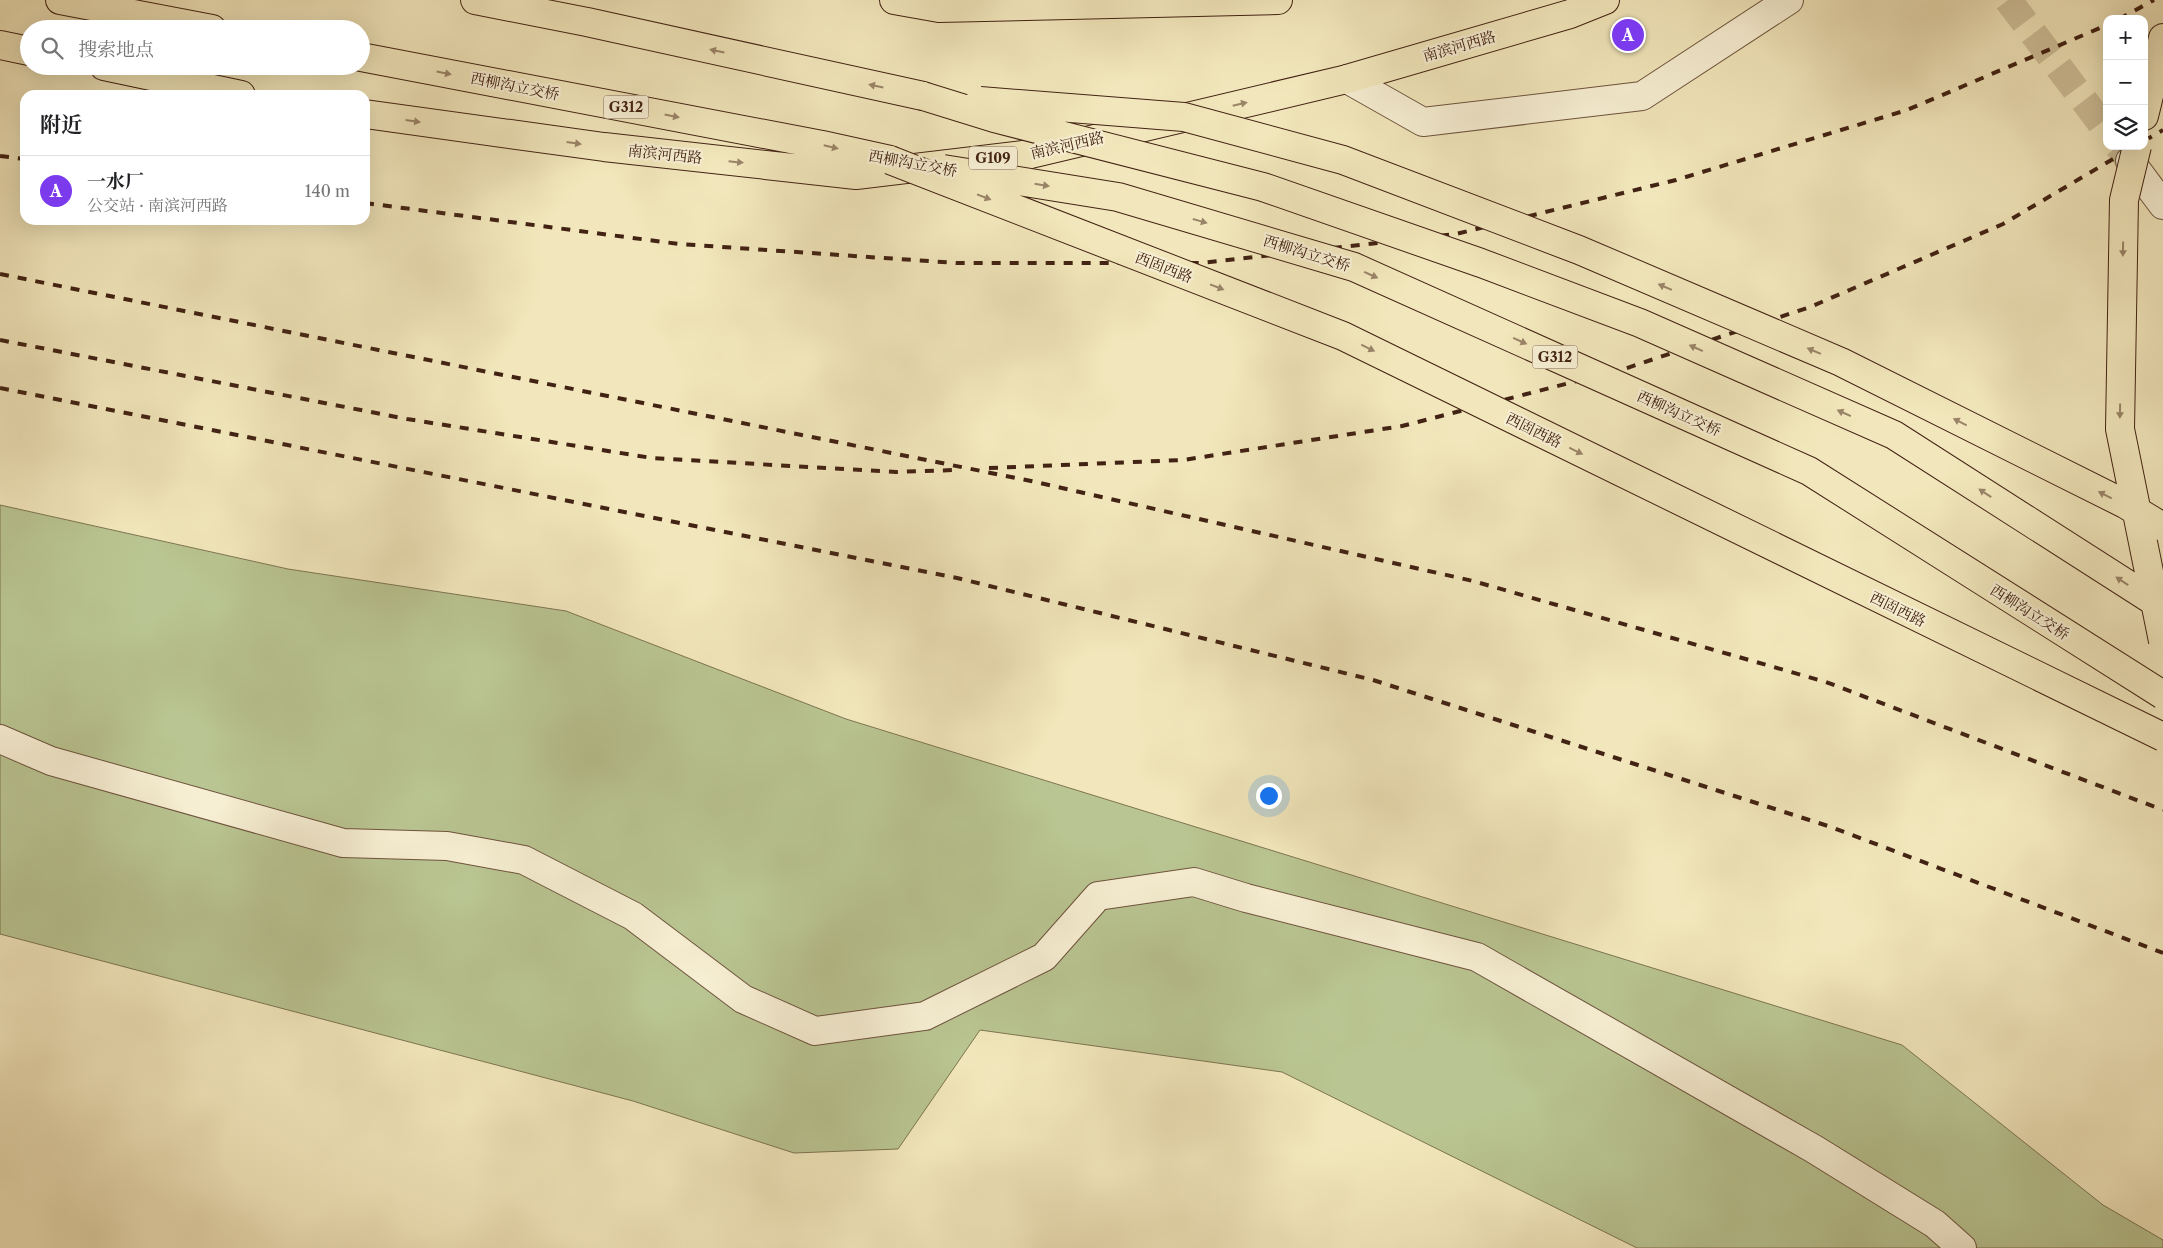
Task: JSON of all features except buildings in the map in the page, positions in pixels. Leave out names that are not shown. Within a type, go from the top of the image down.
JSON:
[{"type":"highway","points":[[60,0],[165,20]]},
{"type":"highway","points":[[475,0],[587,22],[923,96],[994,118],[1264,187],[1481,262],[1640,323],[1894,435],[2163,607]]},
{"type":"highway","points":[[894,0],[939,8],[1278,0]]},
{"type":"highway","name":"南滨河西路","points":[[370,115],[604,147],[856,174],[1031,154],[1347,79],[1570,14],[1605,0]]},
{"type":"highway","points":[[2147,105],[2163,38]]},
{"type":"highway","points":[[0,45],[20,49]]},
{"type":"highway","name":"西柳沟立交桥","points":[[370,59],[822,145],[890,160],[1118,197],[1354,267],[1809,471],[2163,695]]},
{"type":"highway","points":[[147,75],[218,90]]},
{"type":"highway","points":[[923,96],[1184,117],[1343,160],[1580,250],[1841,362],[2125,504],[2163,527]]},
{"type":"highway","points":[[2133,154],[2124,200],[2120,429],[2163,641]]},
{"type":"highway","name":"西固西路","points":[[890,160],[1343,336],[2163,738]]},
{"type":"street","points":[[1347,79],[1422,122],[1642,96],[1789,0]]},
{"type":"street","points":[[2133,154],[2163,205]]},
{"type":"street","points":[[0,739],[52,761],[343,843],[447,846],[524,860],[632,916],[743,999],[815,1031],[926,1016],[1044,957],[1098,896],[1194,882],[1246,898],[1477,957],[1814,1149],[1935,1224],[1962,1248]]},
{"type":"green space","points":[[0,505],[288,569],[566,611],[846,719],[1902,1045],[2103,1205],[2163,1240],[2163,1248],[1637,1248],[1282,1072],[980,1030],[898,1149],[794,1153],[633,1101],[0,934]]},
{"type":"tunnel","points":[[2008,0],[2103,126]]},
{"type":"tunnel","points":[[2121,150],[2130,161]]},
{"type":"railway","points":[[2126,15],[2154,0]]},
{"type":"railway","points":[[370,204],[679,244],[957,263],[1202,263],[1456,234],[1676,180],[1907,110],[2103,27]]},
{"type":"railway","points":[[2148,139],[2163,130]]},
{"type":"railway","points":[[989,468],[1183,460],[1402,426],[1624,369],[1810,307],[2003,224],[2128,150]]},
{"type":"railway","points":[[0,156],[20,158]]},
{"type":"railway","points":[[0,274],[1031,481],[1473,581],[1826,682],[2163,810]]},
{"type":"railway","points":[[0,340],[407,419],[652,458],[896,472],[954,470]]},
{"type":"railway","points":[[0,388],[957,578],[1373,680],[1831,827],[2163,953]]},
{"type":"place","name":"一水厂","points":[[1628,35]]}]
